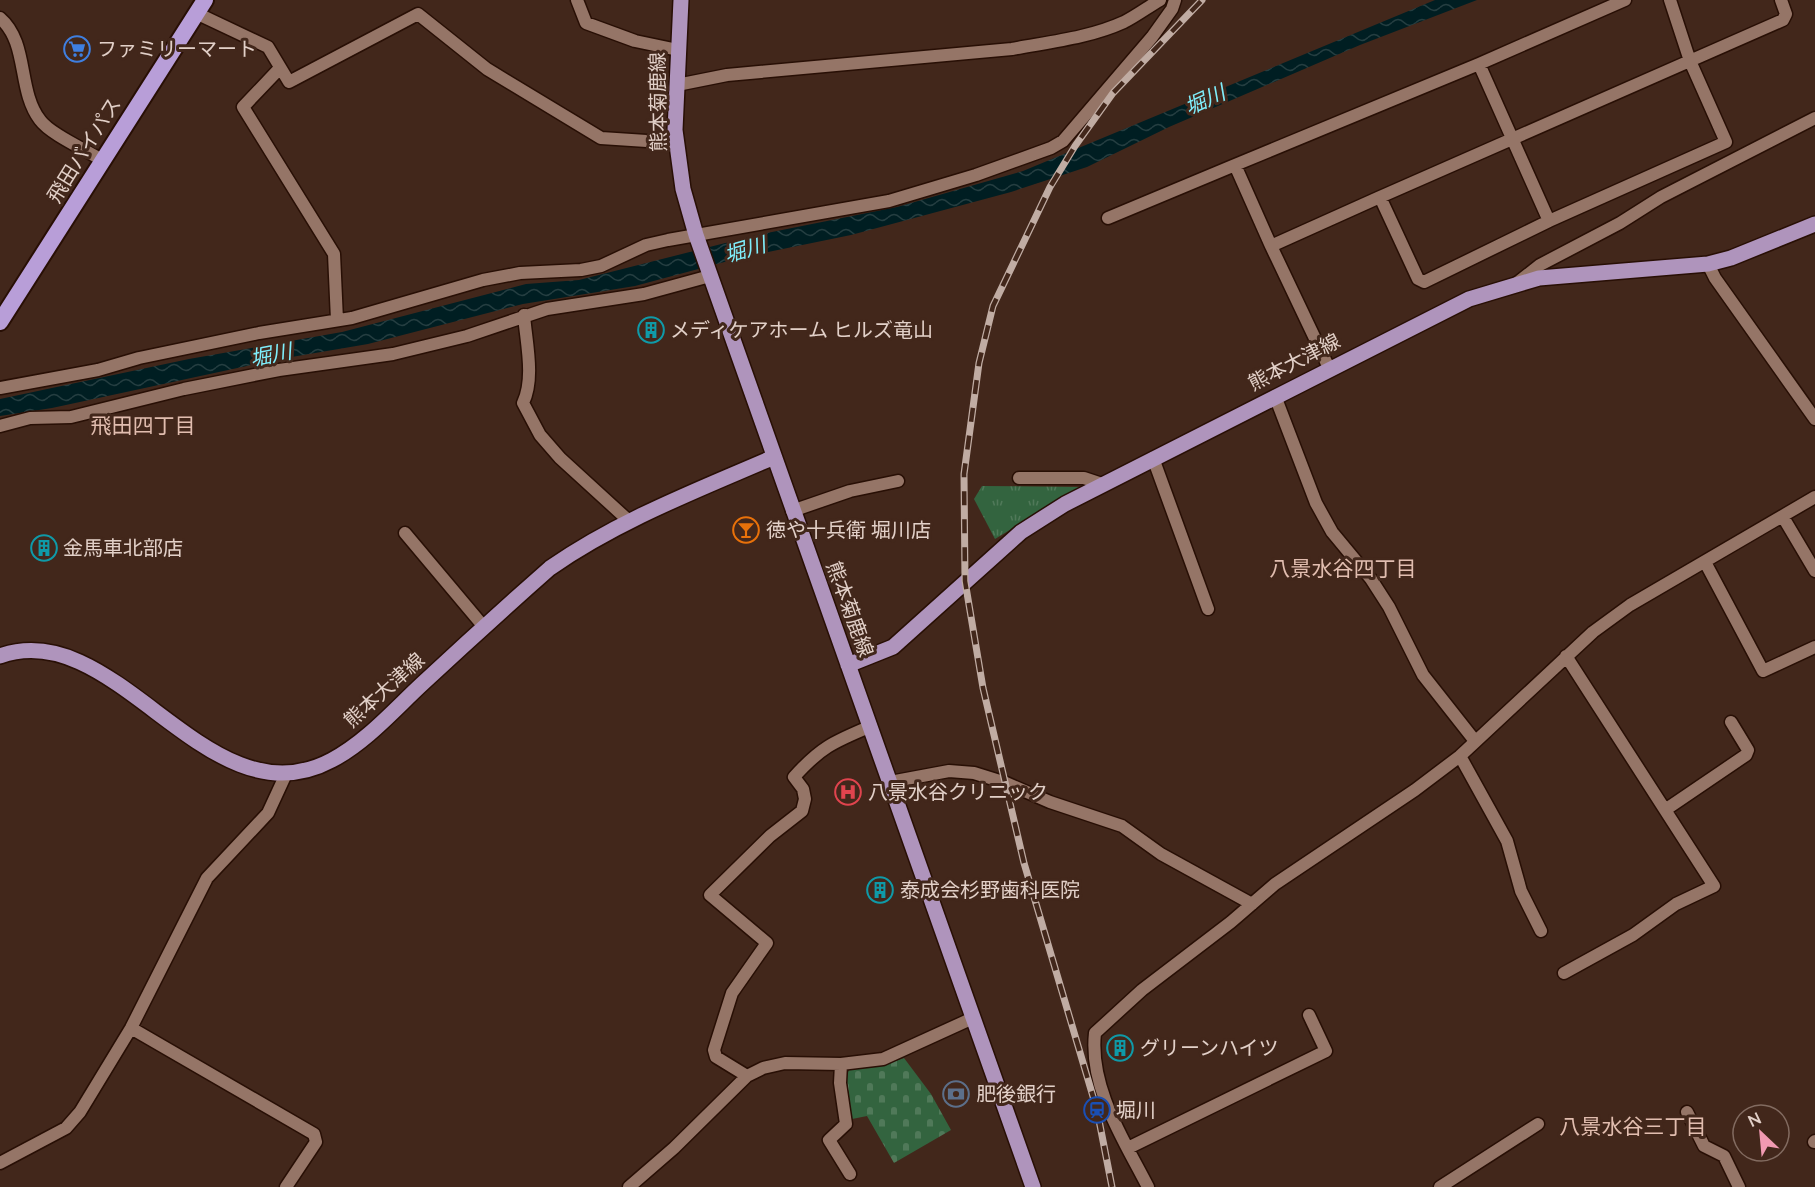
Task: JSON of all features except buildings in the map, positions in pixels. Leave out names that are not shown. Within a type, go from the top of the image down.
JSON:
[{"type":"highway","name":"飛田バイパス","points":[[0,322],[201,7]]},
{"type":"main road","name":"熊本菊鹿線","points":[[681,0],[677,143],[683,189],[697,238],[1033,1187]]},
{"type":"main road","name":"熊本大津線","points":[[848,665],[893,647],[1021,532],[1102,484],[1450,307],[1539,278],[1708,264],[1731,258],[1815,224]]},
{"type":"main road","name":"熊本大津線","points":[[0,656],[35,650],[65,655],[99,674],[229,761],[286,774],[331,761],[348,751],[483,627],[550,568],[578,548],[629,521],[774,457]]},
{"type":"street","points":[[577,0],[586,22],[635,41],[678,50]]},
{"type":"street","points":[[677,85],[726,75],[1001,50],[1058,41],[1094,33],[1125,21],[1160,0]]},
{"type":"street","points":[[0,388],[98,370],[140,358],[259,333],[337,320],[396,306],[483,280],[601,266],[646,245],[697,238],[889,201],[976,175],[1051,148],[1072,132],[1103,92],[1152,37],[1172,9],[1175,0]]},
{"type":"street","points":[[1108,218],[1479,64],[1625,0]]},
{"type":"street","points":[[1670,0],[1690,61],[1734,159]]},
{"type":"street","points":[[1271,246],[1783,20],[1786,14],[1781,0]]},
{"type":"street","points":[[201,7],[268,47],[289,82],[418,14],[487,69],[601,138],[677,143]]},
{"type":"street","points":[[0,18],[7,24],[18,48],[32,109],[42,123],[102,160]]},
{"type":"street","points":[[1479,64],[1549,221]]},
{"type":"street","points":[[280,68],[243,107],[334,255],[337,320]]},
{"type":"street","points":[[1516,284],[1540,265],[1620,223],[1661,196],[1815,118]]},
{"type":"street","points":[[1380,197],[1418,279],[1424,282],[1549,221],[1726,142]]},
{"type":"street","points":[[1235,165],[1329,368]]},
{"type":"street","points":[[1708,264],[1715,278],[1815,419]]},
{"type":"street","points":[[0,426],[30,418],[71,417],[184,389],[279,370],[393,354],[467,336],[524,315],[644,294],[709,274]]},
{"type":"street","points":[[524,315],[528,372],[527,393],[523,403],[540,435],[560,458],[629,521]]},
{"type":"street","points":[[1275,396],[1316,503],[1332,532],[1383,597],[1423,675],[1475,741]]},
{"type":"street","points":[[1153,458],[1208,609]]},
{"type":"street","points":[[1019,478],[1084,478],[1102,484]]},
{"type":"street","points":[[792,511],[850,491],[898,481]]},
{"type":"street","points":[[1149,1187],[1115,1125],[1105,1099],[1095,1055],[1095,1033],[1142,990],[1275,884],[1415,790],[1460,756],[1566,656],[1630,604],[1815,497]]},
{"type":"street","points":[[1783,517],[1815,571]]},
{"type":"street","points":[[405,533],[483,627]]},
{"type":"street","points":[[1705,562],[1763,671],[1815,647]]},
{"type":"street","points":[[1564,973],[1633,935],[1676,904],[1714,886],[1566,656]]},
{"type":"street","points":[[1665,810],[1746,755],[1748,750],[1731,722]]},
{"type":"street","points":[[747,1076],[716,1058],[714,1050],[732,993],[767,943],[710,896],[770,836],[802,811],[805,800],[803,789],[794,777],[814,755],[827,745],[869,727]]},
{"type":"street","points":[[1460,756],[1507,841],[1521,891],[1541,931]]},
{"type":"street","points":[[890,782],[949,771],[974,773],[1006,783],[1050,802],[1122,826],[1161,854],[1252,904]]},
{"type":"street","points":[[0,1163],[66,1128],[80,1112],[131,1028],[207,878],[268,813],[286,774]]},
{"type":"street","points":[[1128,1148],[1326,1051],[1309,1015]]},
{"type":"street","points":[[629,1187],[674,1148],[747,1076],[763,1068],[785,1063],[841,1064],[895,1056],[973,1018]]},
{"type":"street","points":[[131,1028],[314,1134],[316,1142],[286,1187]]},
{"type":"street","points":[[841,1064],[840,1083],[846,1124],[829,1140],[850,1174]]},
{"type":"street","points":[[1687,1112],[1704,1146],[1724,1156],[1739,1187]]},
{"type":"street","points":[[1448,1185],[1538,1124]]},
{"type":"green space","points":[[982,486],[1081,487],[995,539],[974,499]]},
{"type":"green space","points":[[904,1058],[931,1094],[951,1130],[894,1163],[867,1116],[852,1119],[846,1075],[850,1069],[881,1066]]},
{"type":"water","points":[[1435,0],[1477,0],[1360,45],[1169,127],[1087,167],[1011,192],[851,235],[743,257],[635,286],[523,304],[368,344],[274,360],[52,408],[0,416],[0,399],[189,359],[342,332],[526,284],[579,280],[757,235],[897,207],[1023,171]]},
{"type":"railway","points":[[1112,1187],[1097,1110],[1024,863],[983,688],[965,581],[964,474],[979,363],[993,306],[1050,187],[1075,146],[1113,93],[1202,0]]},
{"type":"place","name":"ファミリーマート","points":[[77,49]]},
{"type":"place","name":"メディケアホーム ヒルズ竜山","points":[[651,330]]},
{"type":"place","name":"徳や十兵衛 堀川店","points":[[746,530]]},
{"type":"place","name":"金馬車北部店","points":[[44,548]]},
{"type":"place","name":"八景水谷クリニック","points":[[848,792]]},
{"type":"place","name":"泰成会杉野歯科医院","points":[[880,890]]},
{"type":"place","name":"グリーンハイツ","points":[[1120,1048]]},
{"type":"place","name":"肥後銀行","points":[[956,1094]]},
{"type":"place","name":"堀川","points":[[1097,1110]]},
{"type":"district","name":"飛田四丁目","points":[[143,426]]},
{"type":"district","name":"八景水谷四丁目","points":[[1343,569]]},
{"type":"district","name":"八景水谷三丁目","points":[[1633,1127]]}]
